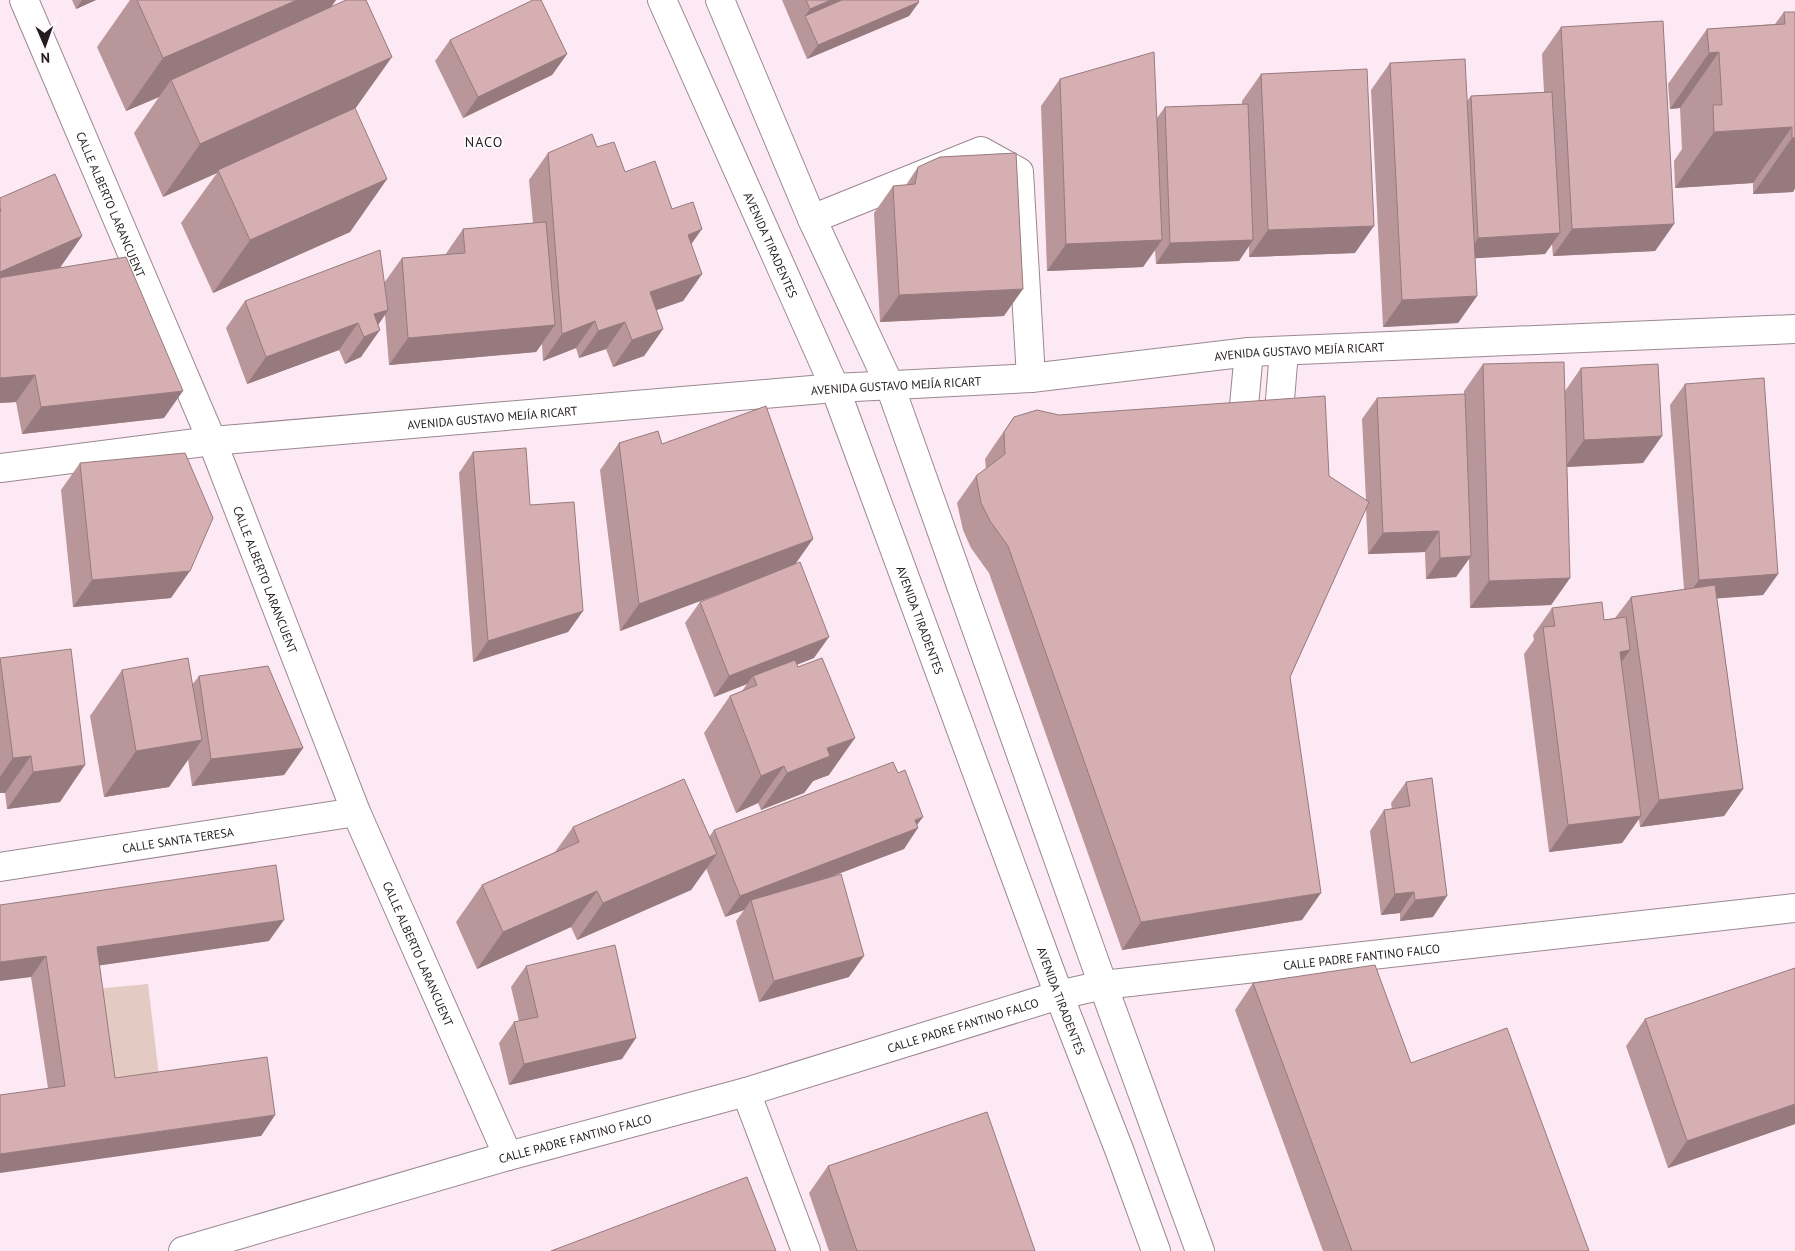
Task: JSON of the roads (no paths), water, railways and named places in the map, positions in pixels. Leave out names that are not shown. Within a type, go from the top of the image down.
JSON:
[{"type":"street","name":"CALLE ALBERTO LARANCUENT","points":[[24,0],[212,441],[356,812],[508,1156]]},
{"type":"street","name":"AVENIDA TIRADENTES","points":[[662,0],[835,388],[1059,995],[1156,1251]]},
{"type":"street","points":[[720,0],[812,219],[890,386],[1102,985],[1200,1251]]},
{"type":"street","points":[[812,219],[981,151],[1019,172],[1031,378]]},
{"type":"street","name":"AVENIDA GUSTAVO MEJÍA RICART","points":[[0,468],[212,441],[835,388],[1031,378],[1249,352],[1795,329]]},
{"type":"street","points":[[1278,424],[1284,351]]},
{"type":"street","points":[[1242,427],[1249,352]]},
{"type":"street","name":"CALLE SANTA TERESA","points":[[0,867],[356,812]]},
{"type":"street","name":"CALLE PADRE FANTINO FALCO","points":[[183,1251],[211,1247],[508,1156],[746,1092],[1059,995],[1102,985],[1795,908]]},
{"type":"street","points":[[746,1092],[806,1251]]},
{"type":"district","name":"NACO","points":[[484,142]]}]
